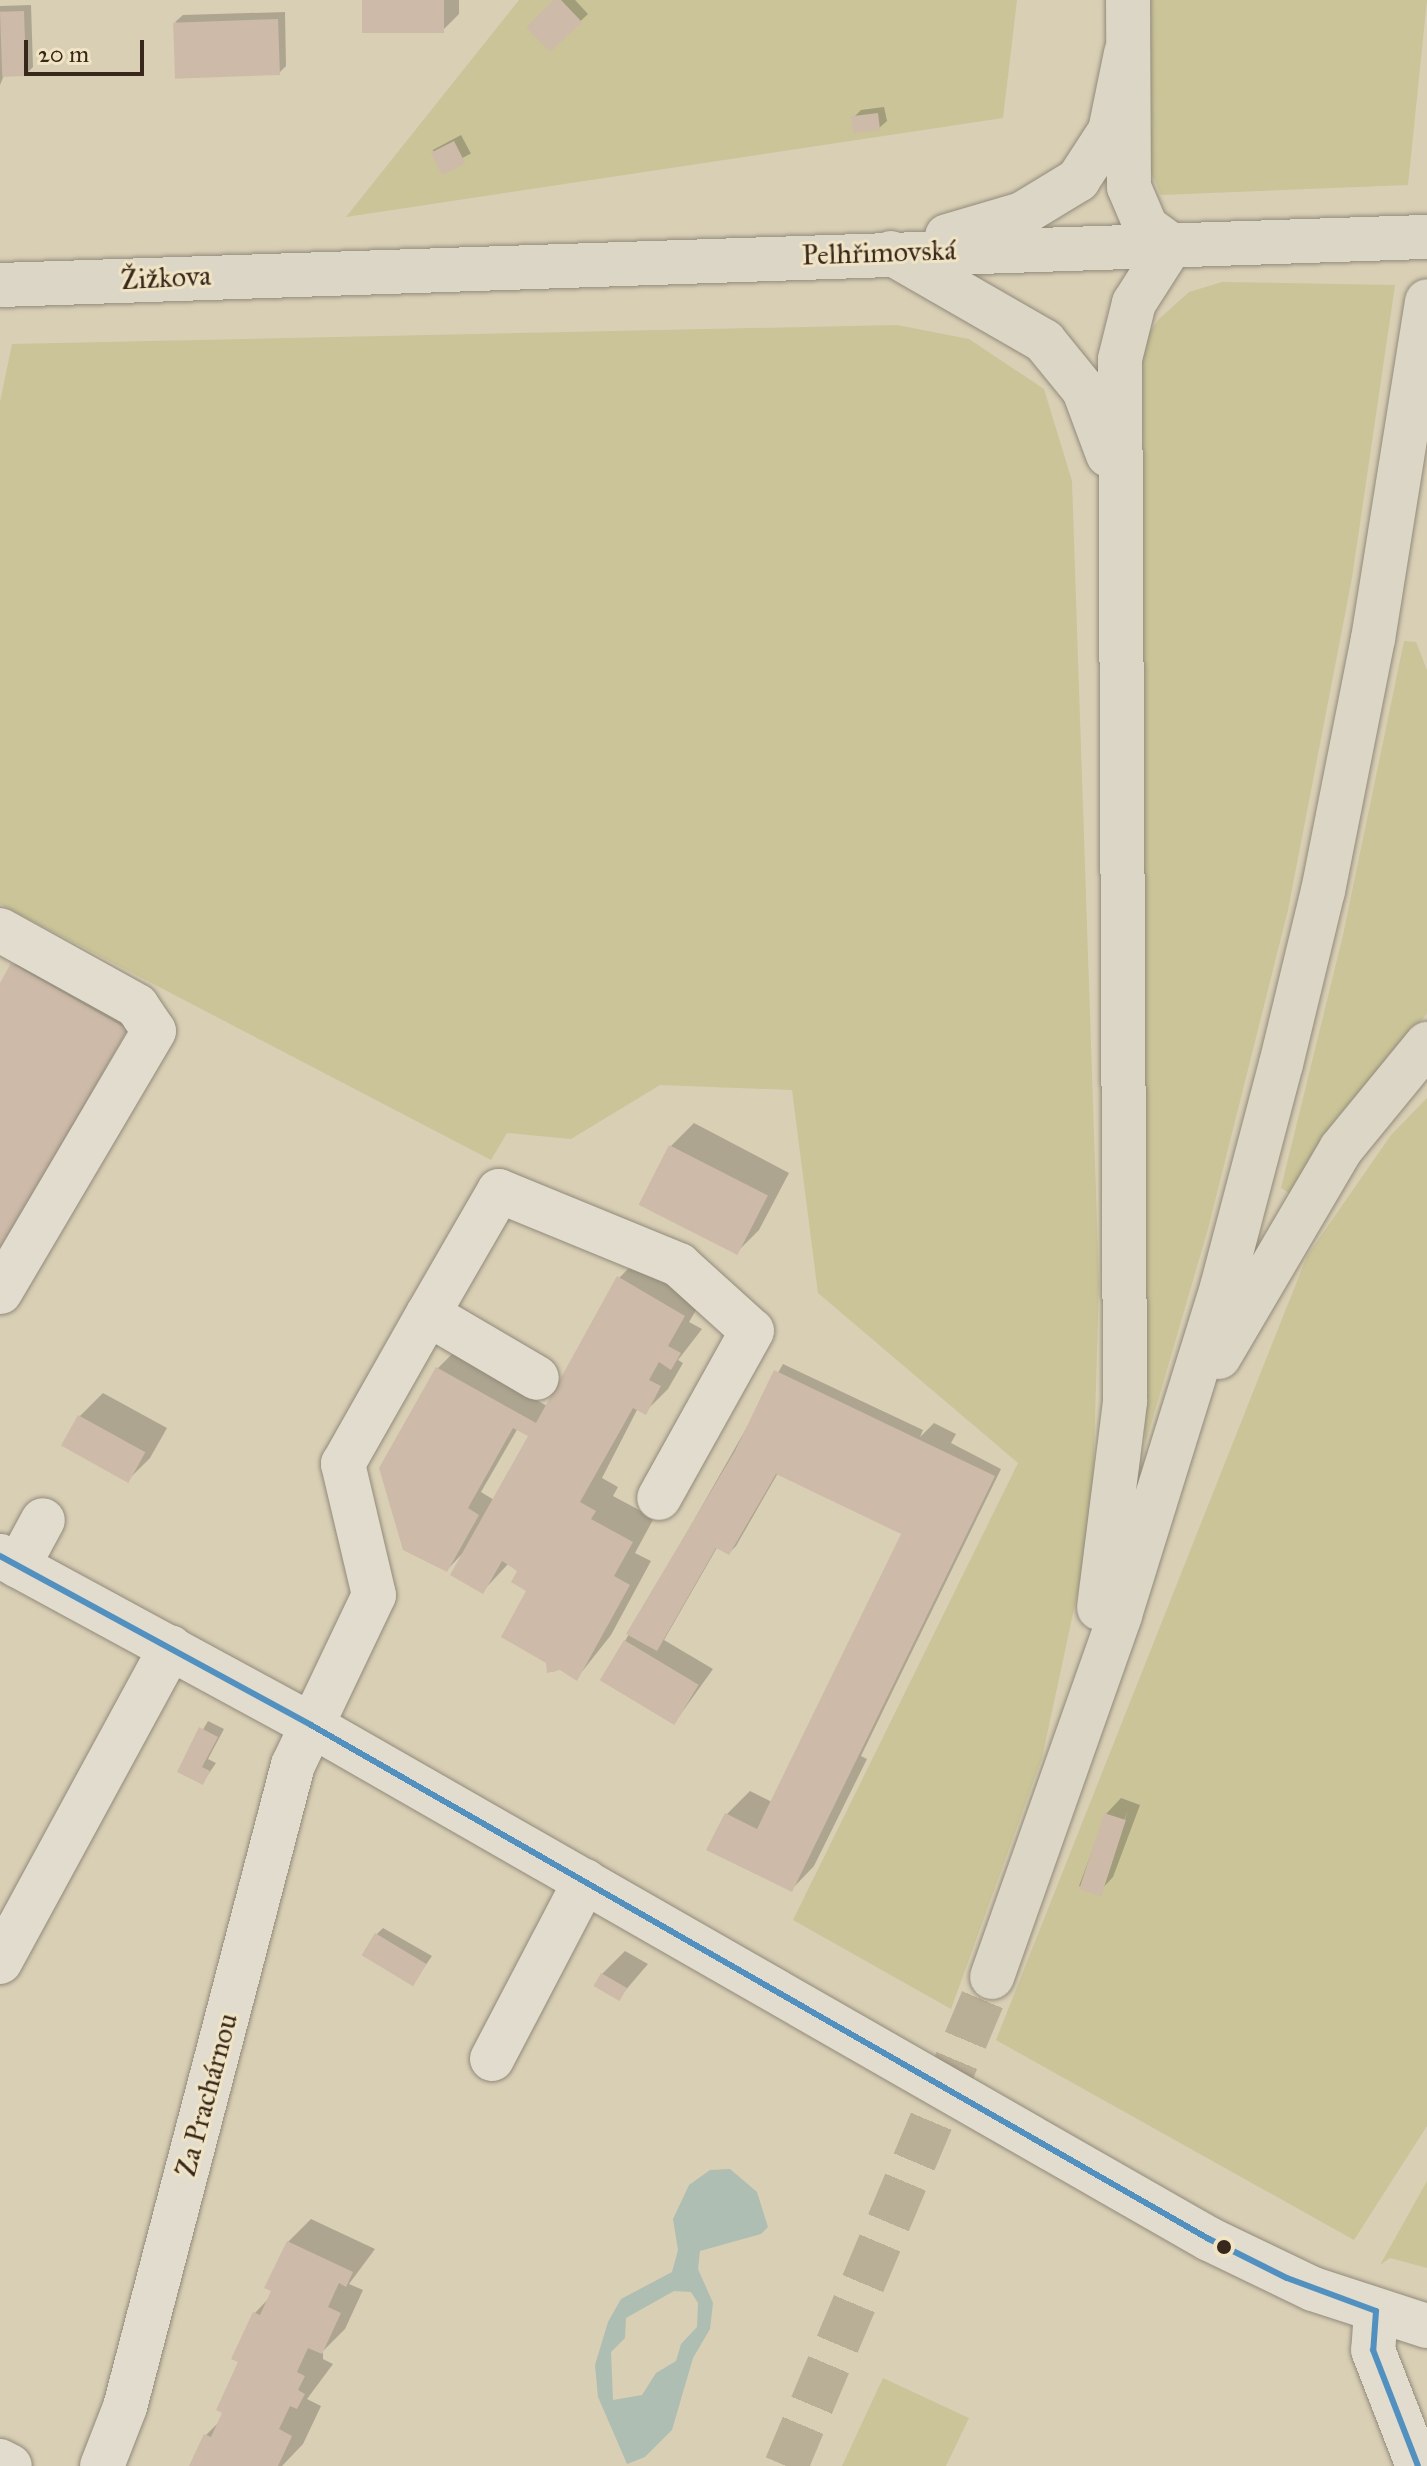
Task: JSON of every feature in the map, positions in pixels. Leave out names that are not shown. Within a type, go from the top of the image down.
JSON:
[{"type":"main road","points":[[1064,1783],[1102,1598],[1125,1402],[1120,375],[1125,330],[1148,277],[1171,245],[1146,227],[1129,187],[1128,0]]},
{"type":"main road","points":[[891,253],[1022,214],[1078,180],[1110,131],[1126,53]]},
{"type":"main road","name":"Pelhřimovská","points":[[331,271],[1427,237]]},
{"type":"main road","points":[[891,253],[1015,321],[1066,364],[1098,421],[1121,501]]},
{"type":"main road","name":"Žižkova","points":[[0,285],[331,271]]},
{"type":"main road","points":[[992,1977],[1064,1783],[1230,1258],[1323,891],[1373,639],[1427,301]]},
{"type":"main road","points":[[1177,1432],[1341,1149],[1427,1044]]},
{"type":"street","points":[[0,930],[137,1006],[154,1031],[0,1292]]},
{"type":"street","name":"Za Prachárnou","points":[[102,2466],[129,2394],[293,1765],[374,1595],[343,1464],[499,1191],[679,1265],[752,1331],[659,1498]]},
{"type":"street","points":[[428,1314],[537,1378]]},
{"type":"street","points":[[43,1520],[9,1561],[311,1725],[1209,2239],[1287,2278],[1427,2326]]},
{"type":"street","points":[[0,1962],[171,1647]]},
{"type":"street","points":[[492,2059],[585,1881]]},
{"type":"street","points":[[1376,2311],[1373,2350],[1418,2466]]},
{"type":"street","points":[[0,2461],[10,2466]]},
{"type":"shaded area","points":[[519,0],[1017,0],[1003,118],[346,217]]},
{"type":"shaded area","points":[[1151,0],[1427,0],[1408,185],[1161,195],[1147,164]]},
{"type":"shaded area","points":[[1222,282],[1395,285],[1352,578],[1288,910],[1208,1229],[1145,1445],[1142,356],[1146,337],[1159,319],[1189,292]]},
{"type":"shaded area","points":[[897,325],[969,339],[1044,389],[1072,481],[1099,1282],[1093,1489],[1081,1576],[1042,1758],[951,2009],[793,1920],[1018,1463],[818,1293],[792,1090],[660,1085],[571,1139],[507,1133],[491,1160],[0,904],[0,402],[12,344]]},
{"type":"shaded area","points":[[1404,641],[1416,642],[1427,670],[1427,1014],[1338,1116],[1289,1193],[1281,1188],[1343,935]]},
{"type":"shaded area","points":[[1427,1098],[1427,2126],[1354,2240],[996,2040],[1307,1256],[1391,1135]]},
{"type":"shaded area","points":[[730,2169],[757,2192],[768,2227],[761,2234],[700,2251],[698,2269],[713,2303],[710,2329],[693,2358],[672,2430],[645,2457],[627,2464],[598,2397],[595,2365],[608,2322],[621,2299],[672,2272],[678,2250],[673,2219],[689,2185],[710,2170]],"holes":[[[674,2291],[691,2292],[698,2303],[697,2327],[681,2344],[676,2361],[656,2373],[642,2395],[613,2400],[611,2352],[625,2338],[626,2318]]]},
{"type":"shaded area","points":[[1427,2181],[1427,2268],[1390,2258],[1380,2265]]},
{"type":"shaded area","points":[[883,2378],[969,2418],[946,2466],[842,2466]]},
{"type":"building","points":[[362,0],[444,0],[444,33],[362,33]]},
{"type":"building","points":[[554,0],[561,0],[582,22],[550,52],[526,27]]},
{"type":"building","points":[[24,11],[26,76],[2,77],[0,12]]},
{"type":"building","points":[[278,19],[280,75],[175,79],[173,23]]},
{"type":"building","points":[[878,113],[880,130],[853,133],[851,116]]},
{"type":"building","points":[[454,141],[465,163],[442,175],[431,153]]},
{"type":"building","points":[[11,963],[127,1029],[0,1251],[0,983]]},
{"type":"building","points":[[669,1145],[768,1195],[737,1255],[639,1205]]},
{"type":"building","points":[[617,1276],[685,1316],[668,1346],[681,1353],[671,1370],[659,1362],[649,1380],[661,1386],[646,1415],[633,1408],[580,1502],[596,1511],[591,1519],[633,1542],[614,1576],[630,1585],[577,1681],[560,1670],[547,1673],[546,1663],[501,1637],[526,1591],[511,1582],[517,1571],[502,1561],[483,1594],[450,1575],[528,1436],[513,1428],[468,1508],[479,1515],[447,1572],[403,1550],[379,1468],[436,1367],[536,1423]]},
{"type":"building","points":[[774,1370],[995,1476],[792,1892],[706,1850],[725,1813],[757,1829],[901,1534],[776,1474],[729,1555],[716,1548],[657,1651],[626,1634],[735,1451]]},
{"type":"building","points":[[78,1415],[145,1452],[128,1483],[61,1446]]},
{"type":"building","points":[[624,1640],[699,1685],[674,1725],[600,1680]]},
{"type":"building","points":[[199,1727],[218,1737],[202,1767],[210,1771],[203,1785],[177,1772]]},
{"type":"building","points":[[1104,1813],[1126,1820],[1101,1896],[1079,1889]]},
{"type":"building","points":[[375,1933],[426,1964],[413,1986],[362,1955]]},
{"type":"building","points":[[601,1973],[627,1988],[619,2001],[594,1986]]},
{"type":"building","points":[[287,2241],[353,2272],[346,2287],[339,2283],[328,2307],[341,2313],[322,2354],[308,2348],[297,2372],[305,2376],[298,2390],[305,2394],[297,2409],[290,2406],[279,2429],[292,2436],[278,2466],[189,2466],[204,2434],[211,2437],[222,2413],[216,2410],[238,2362],[231,2359],[253,2312],[260,2315],[271,2291],[264,2288]]},
{"type":"tunnel","points":[[786,2466],[992,1977]]},
{"type":"transit line","points":[[0,1556],[311,1725],[1209,2239],[1287,2278],[1376,2311]]},
{"type":"transit line","points":[[1376,2311],[1373,2350],[1418,2466]]}]
